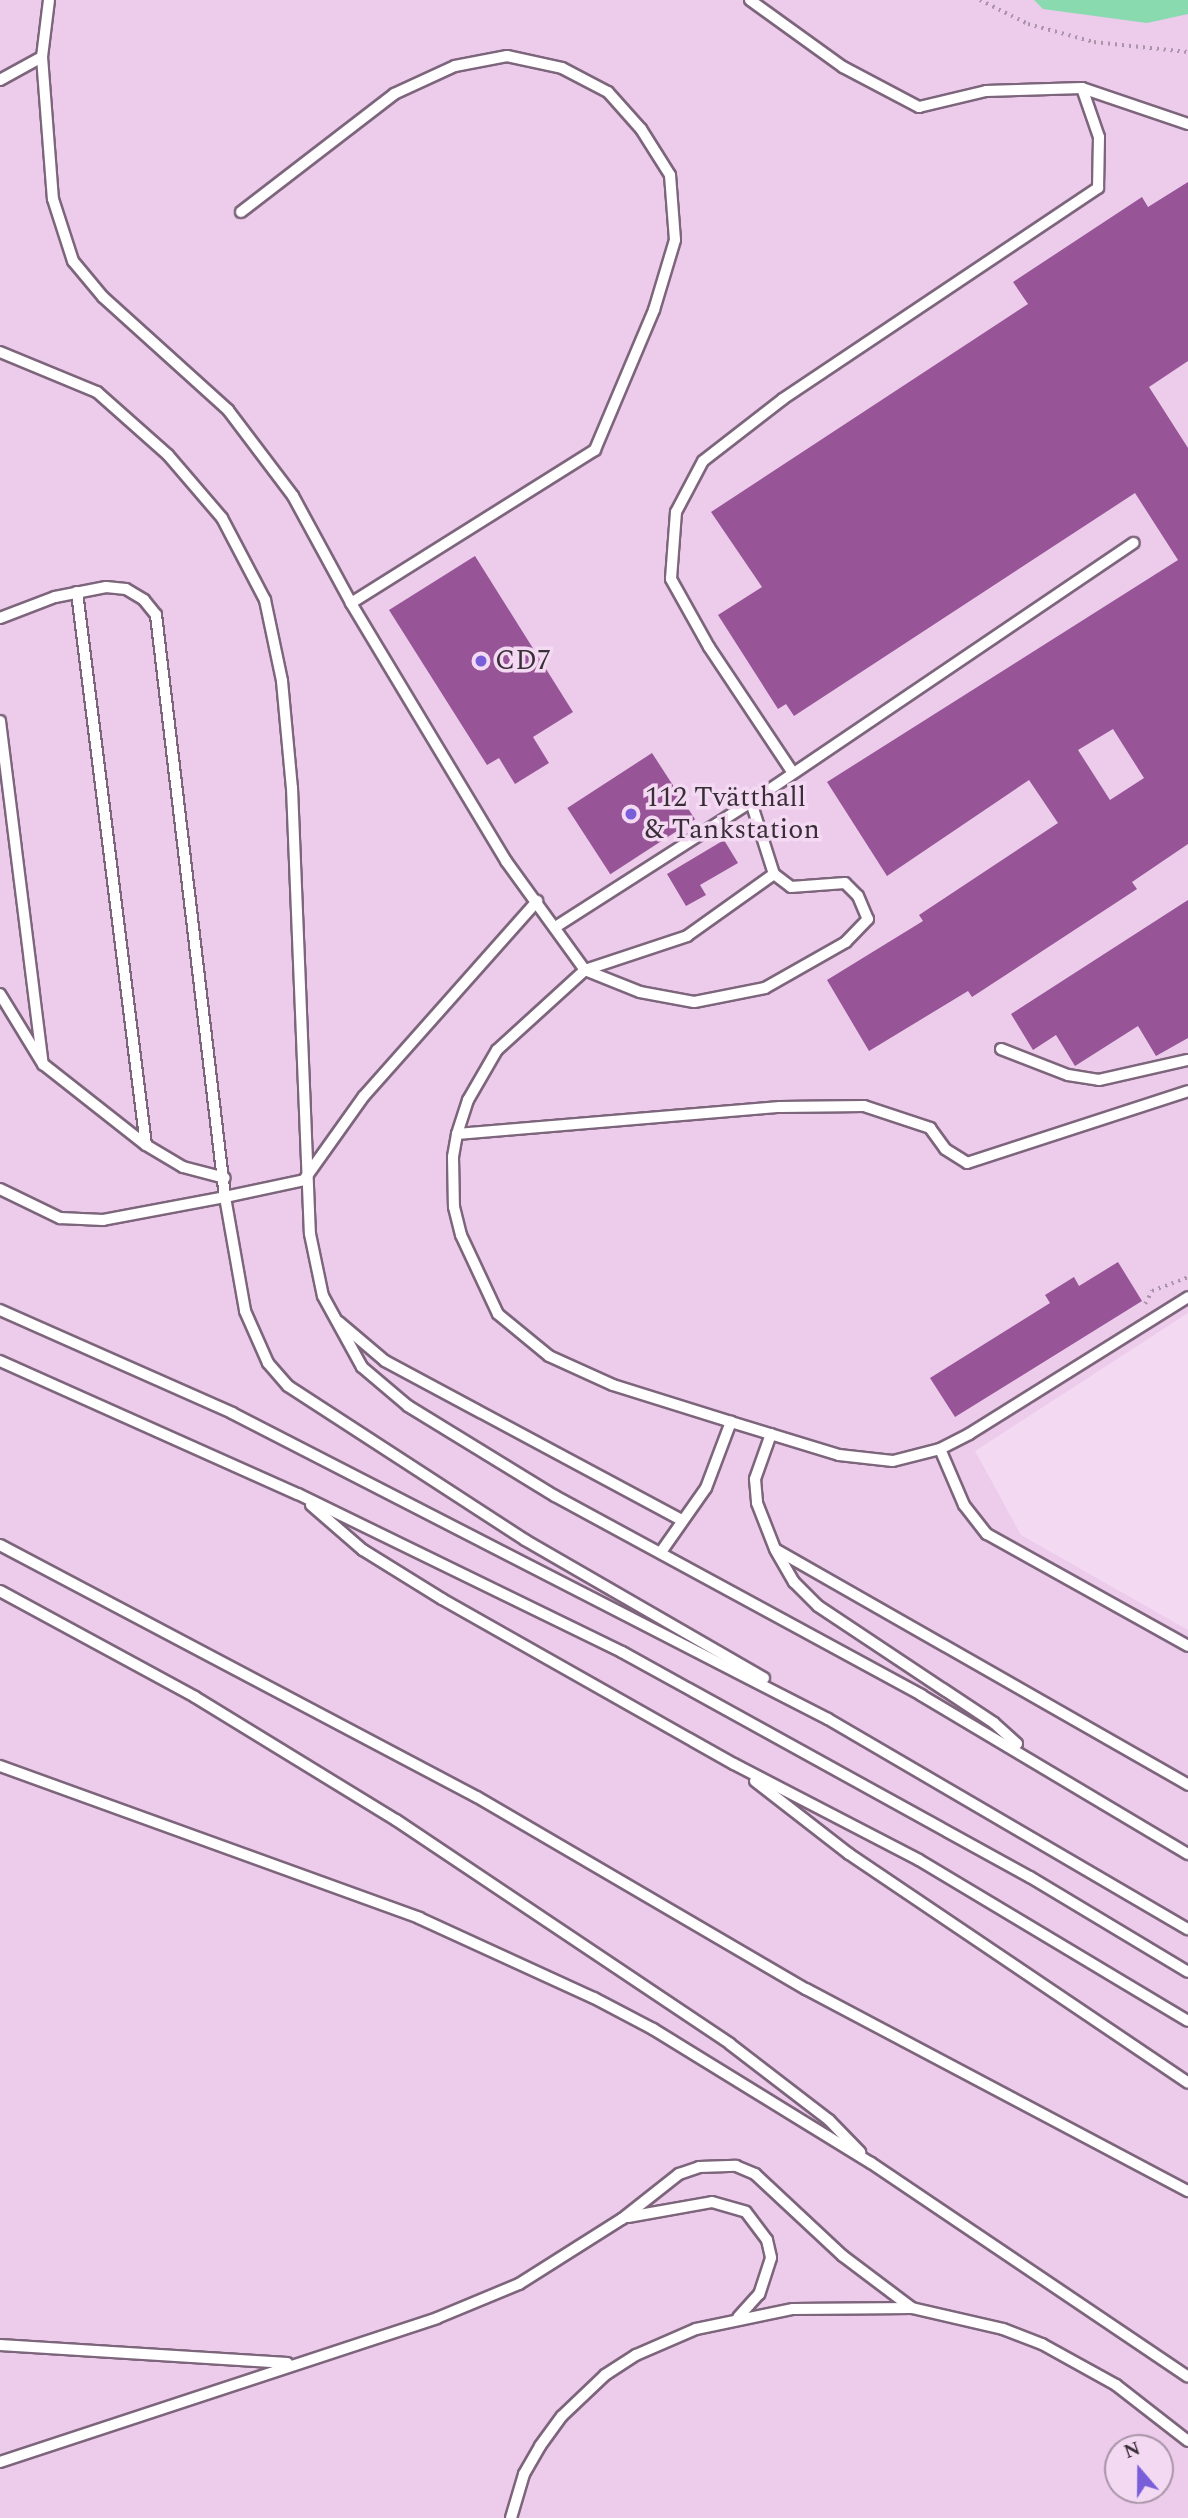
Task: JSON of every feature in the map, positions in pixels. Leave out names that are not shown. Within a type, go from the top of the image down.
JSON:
[{"type":"lane","points":[[50,0],[42,57],[53,199],[73,261],[103,297],[228,410],[293,496],[351,603],[506,861],[557,926],[585,970],[640,992],[694,1002],[765,988],[846,942],[868,919],[858,896],[845,883],[791,887],[774,874],[751,802]]},
{"type":"lane","points":[[750,0],[842,67],[919,107],[986,91],[1082,88],[1188,124]]},
{"type":"lane","points":[[241,212],[394,94],[455,66],[507,56],[562,68],[608,92],[641,129],[670,175],[675,240],[654,310],[595,450],[351,603]]},
{"type":"lane","points":[[0,80],[42,57]]},
{"type":"lane","points":[[793,773],[709,647],[671,579],[676,512],[703,461],[783,399],[1098,188],[1099,137],[1082,88]]},
{"type":"lane","points":[[0,352],[97,392],[168,455],[222,519],[265,600],[282,681],[292,788],[304,1180],[310,1234],[332,1316],[362,1367],[408,1406],[555,1496],[1031,1757],[1188,1854]]},
{"type":"lane","points":[[557,926],[751,802],[1133,543]]},
{"type":"lane","points":[[0,618],[77,592],[126,589],[144,600],[160,627],[225,1178],[225,1198],[245,1311],[268,1363],[288,1386],[525,1540],[716,1648],[828,1719],[1188,1929]]},
{"type":"lane","points":[[77,592],[146,1145]]},
{"type":"lane","points":[[0,721],[43,1064]]},
{"type":"lane","points":[[774,874],[687,936],[585,970],[496,1050],[468,1100],[457,1134],[454,1207],[461,1235],[498,1314],[523,1338],[572,1368],[771,1434],[871,1461],[893,1461],[940,1450],[1188,1297]]},
{"type":"lane","points":[[0,1189],[60,1218],[103,1220],[225,1198],[304,1180],[365,1096],[537,901]]},
{"type":"lane","points":[[0,994],[43,1064],[146,1145],[183,1167],[225,1178]]},
{"type":"lane","points":[[1001,1049],[1068,1075],[1099,1080],[1188,1060]]},
{"type":"lane","points":[[457,1134],[780,1107],[864,1105],[930,1128],[945,1149],[967,1163],[1188,1091]]},
{"type":"lane","points":[[0,1310],[257,1425],[828,1719]]},
{"type":"lane","points":[[332,1316],[385,1361],[682,1520]]},
{"type":"lane","points":[[0,1361],[298,1494],[657,1671],[1018,1870],[1188,1972]]},
{"type":"lane","points":[[661,1552],[706,1488],[731,1422]]},
{"type":"lane","points":[[771,1434],[755,1479],[757,1503],[775,1549],[794,1582],[818,1606],[994,1723],[1031,1757]]},
{"type":"lane","points":[[940,1450],[964,1505],[987,1534],[1188,1646]]},
{"type":"lane","points":[[298,1494],[363,1549],[442,1600],[734,1764],[919,1860],[1188,2021]]},
{"type":"lane","points":[[0,1545],[477,1797],[806,1989],[1188,2191]]},
{"type":"lane","points":[[775,1549],[1188,1785]]},
{"type":"lane","points":[[0,1591],[195,1698],[463,1864],[730,2044],[829,2120],[871,2163]]},
{"type":"lane","points":[[734,1764],[849,1854],[1188,2083]]},
{"type":"lane","points":[[0,1766],[419,1918],[512,1959],[653,2029],[871,2163],[1188,2377]]},
{"type":"lane","points":[[0,2462],[437,2318],[519,2284],[622,2219],[678,2174],[699,2167],[736,2166],[771,2186],[843,2256],[912,2308]]},
{"type":"lane","points":[[622,2219],[712,2202],[746,2212],[763,2232],[771,2258],[760,2294],[738,2317]]},
{"type":"lane","points":[[511,2518],[524,2474],[540,2446],[583,2393],[636,2355],[738,2317],[833,2306],[912,2308],[1003,2329],[1042,2344],[1116,2385],[1188,2441]]},
{"type":"lane","points":[[0,2345],[292,2364]]},
{"type":"path","points":[[980,0],[1028,24],[1094,42],[1188,52]]},
{"type":"path","points":[[1145,1305],[1153,1291],[1188,1276]]},
{"type":"shaded area","points":[[0,0],[1188,0],[1188,1313],[975,1451],[1021,1535],[1188,1630],[1188,2518],[0,2518]]},
{"type":"green space","points":[[1034,0],[1188,0],[1188,14],[1147,23],[1043,9]]},
{"type":"building","points":[[1188,182],[1188,361],[1149,387],[1188,448],[1188,844],[1132,882],[1137,889],[972,997],[968,991],[869,1051],[827,980],[923,921],[919,915],[1058,823],[1029,780],[887,876],[827,782],[1178,560],[1135,493],[794,716],[786,704],[778,709],[718,615],[762,587],[711,512],[1028,304],[1013,282],[1142,197],[1148,207]],"holes":[[[1113,729],[1144,778],[1110,800],[1078,750]]]},
{"type":"building","name":"CD7","points":[[475,556],[573,712],[533,737],[549,763],[515,784],[499,758],[487,765],[389,610]]},
{"type":"building","name":"112 Tvätthall & Tankstation","points":[[652,753],[695,819],[610,874],[567,808]]},
{"type":"building","points":[[724,840],[738,863],[700,885],[706,895],[686,906],[667,874]]},
{"type":"building","points":[[1188,900],[1188,1038],[1156,1056],[1138,1026],[1075,1066],[1056,1035],[1033,1050],[1011,1014]]},
{"type":"building","points":[[1118,1262],[1142,1301],[955,1417],[930,1378],[1050,1303],[1045,1295],[1074,1277],[1079,1286]]},
{"type":"place","name":"CD7","points":[[481,661]]},
{"type":"place","name":"112 Tvätthall & Tankstation","points":[[631,814]]}]
